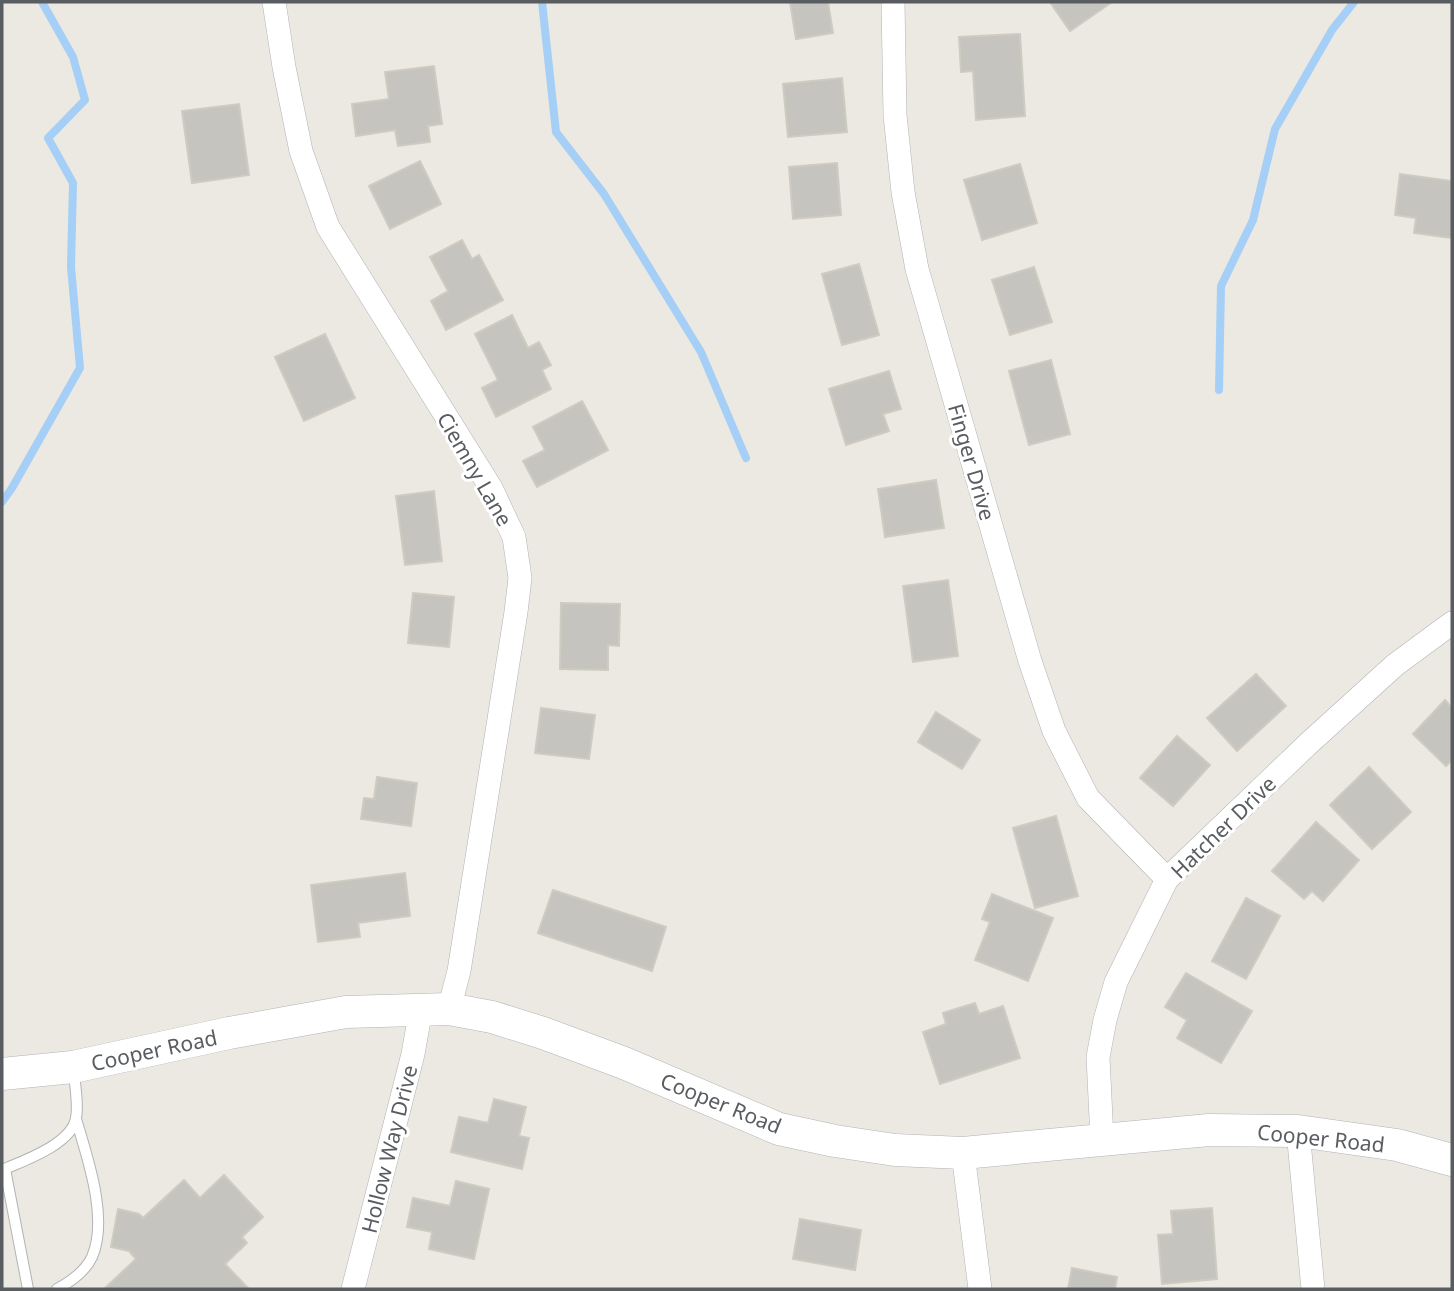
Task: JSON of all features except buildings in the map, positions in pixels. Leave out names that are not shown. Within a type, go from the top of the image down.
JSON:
[{"type":"street","name":"Ciemny Lane","points":[[274,2],[284,67],[302,151],[328,227],[491,488],[514,537],[520,578],[516,612],[459,971],[435,1009]]},
{"type":"street","name":"Finger Drive","points":[[892,2],[895,114],[903,192],[917,269],[1030,661],[1054,731],[1088,798],[1167,879]]},
{"type":"street","name":"Hatcher Drive","points":[[1102,1139],[1098,1057],[1105,1020],[1116,982],[1167,879],[1395,665],[1452,622]]},
{"type":"street","name":"Cooper Road","points":[[2,1074],[74,1067],[229,1033],[346,1012],[435,1009],[492,1017],[543,1033],[624,1063],[779,1129],[895,1150],[964,1153],[1209,1130],[1298,1131],[1397,1145],[1452,1160]]},
{"type":"street","name":"Hollow Way Drive","points":[[353,1289],[413,1054],[435,1009]]},
{"type":"street","points":[[1298,1131],[1313,1289]]},
{"type":"street","points":[[964,1153],[980,1289]]},
{"type":"lane","points":[[57,1289],[74,1280],[92,1258],[96,1239],[97,1200],[76,1119],[74,1067]]},
{"type":"lane","points":[[28,1289],[3,1170],[64,1138],[76,1119]]},
{"type":"waterway","points":[[2,502],[80,368],[71,267],[73,183],[48,138],[85,100],[73,57],[42,2]]},
{"type":"waterway","points":[[542,2],[556,132],[604,194],[701,352],[746,458]]},
{"type":"waterway","points":[[1219,390],[1221,286],[1253,220],[1275,129],[1332,30],[1354,2]]}]
